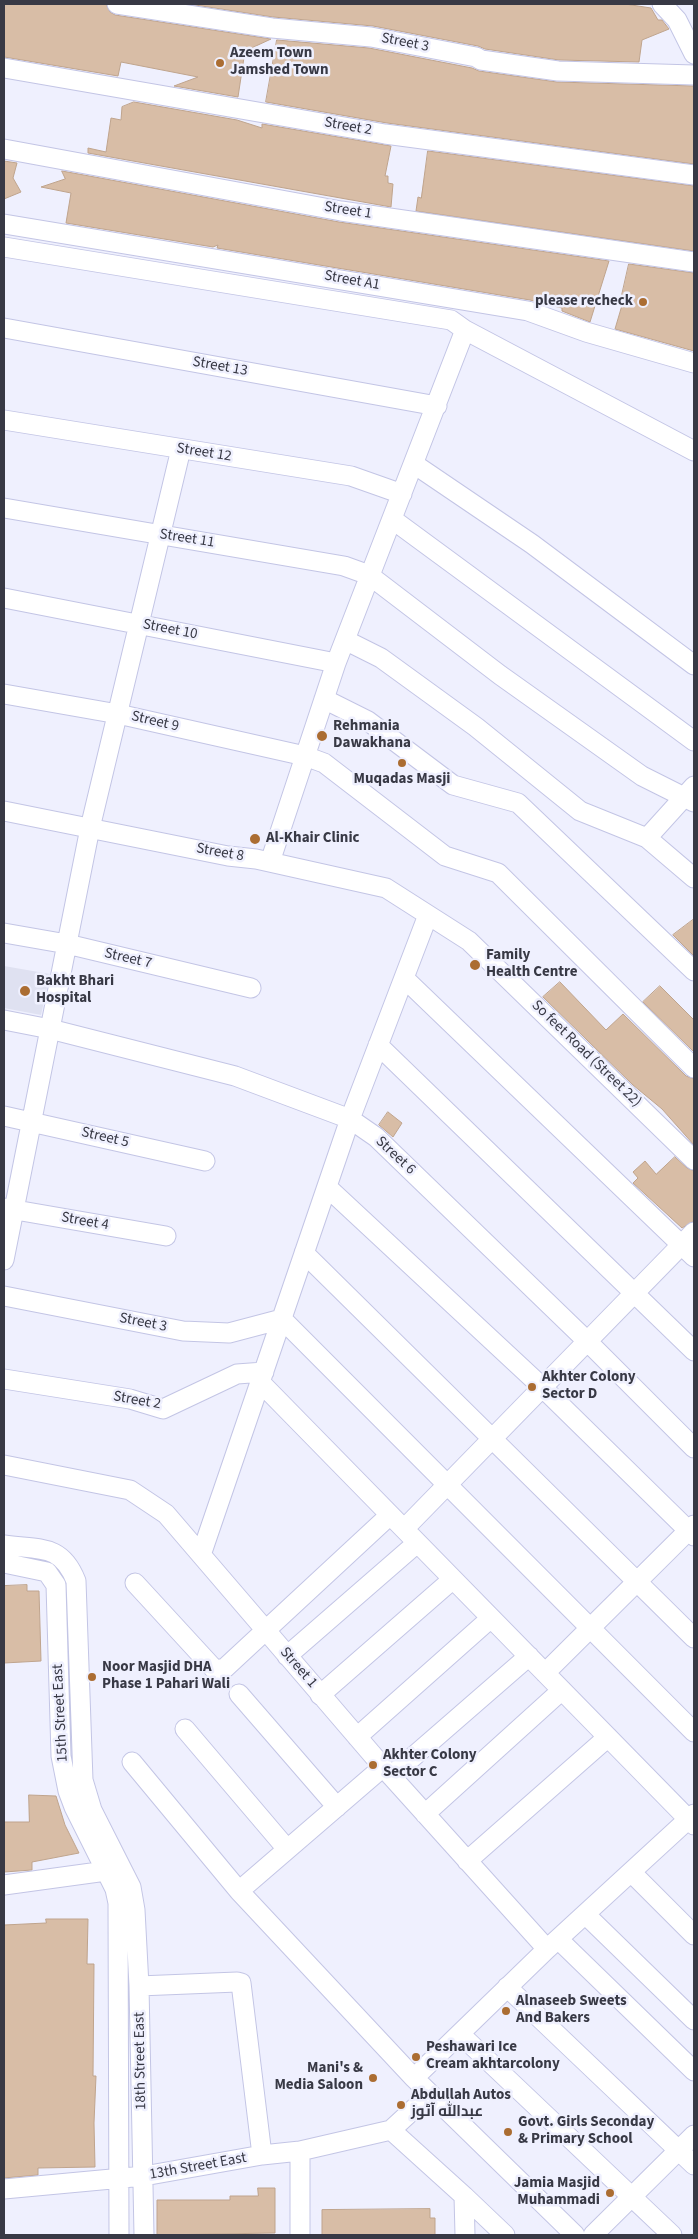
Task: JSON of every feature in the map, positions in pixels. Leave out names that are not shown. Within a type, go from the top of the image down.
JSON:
[{"type":"street","name":"Street 3","points":[[117,4],[272,28],[371,37],[476,57],[481,60],[558,72],[694,75]]},
{"type":"street","points":[[662,4],[677,20],[694,54]]},
{"type":"street","name":"Street 2","points":[[4,68],[386,134],[694,175]]},
{"type":"street","name":"Street 1","points":[[4,149],[320,207],[694,262]]},
{"type":"street","name":"Street A1","points":[[4,224],[528,311],[586,332],[694,363]]},
{"type":"street","points":[[4,247],[451,320],[465,330],[694,451]]},
{"type":"street","name":"Street 13","points":[[4,328],[437,406]]},
{"type":"street","points":[[270,862],[336,664],[465,330]]},
{"type":"street","name":"Street 12","points":[[4,420],[351,476],[402,494]]},
{"type":"street","points":[[4,1260],[9,1209],[32,1121],[90,828],[181,449]]},
{"type":"street","points":[[414,464],[532,544],[694,664]]},
{"type":"street","name":"Street 11","points":[[4,508],[344,566],[369,575],[500,675],[642,776],[691,795]]},
{"type":"street","points":[[392,519],[667,724],[694,741]]},
{"type":"street","name":"Street 10","points":[[4,598],[336,664]]},
{"type":"street","points":[[345,640],[381,658],[476,727],[580,811],[647,838],[694,878]]},
{"type":"street","name":"Street 9","points":[[4,694],[118,714],[305,756],[324,763],[445,856],[498,873],[694,1068]]},
{"type":"street","points":[[324,699],[368,721],[453,785],[518,804],[694,972]]},
{"type":"street","points":[[647,838],[691,795]]},
{"type":"street","name":"Street 8","points":[[4,811],[228,856],[270,862],[386,888],[428,915]]},
{"type":"street","points":[[201,1555],[350,1119],[428,915]]},
{"type":"street","name":"So feet Road (Street 22)","points":[[428,915],[469,940],[694,1160]]},
{"type":"street","name":"Street 7","points":[[4,933],[67,944],[252,988]]},
{"type":"street","points":[[404,978],[690,1244],[635,1292],[404,1529]]},
{"type":"street","name":"Street 6","points":[[4,1020],[50,1029],[235,1076],[350,1119],[376,1137],[587,1341],[694,1448]]},
{"type":"street","points":[[378,1045],[694,1351]]},
{"type":"street","name":"Street 5","points":[[4,1116],[205,1161]]},
{"type":"street","points":[[327,1187],[542,1387],[692,1531],[637,1582],[545,1673]]},
{"type":"street","name":"Street 4","points":[[9,1209],[166,1236]]},
{"type":"street","points":[[304,1253],[694,1638]]},
{"type":"street","name":"Street 3","points":[[4,1296],[183,1331],[229,1333],[282,1319]]},
{"type":"street","points":[[282,1319],[694,1732]]},
{"type":"street","name":"Street 2","points":[[4,1380],[130,1400],[163,1409],[236,1374],[262,1377]]},
{"type":"street","points":[[262,1377],[417,1543],[608,1737],[692,1819],[552,1944],[414,2078]]},
{"type":"street","name":"Street 1","points":[[4,1465],[130,1490],[166,1514],[387,1772],[467,1861],[552,1944],[694,2071]]},
{"type":"street","points":[[135,1583],[215,1670],[225,1668],[390,1515]]},
{"type":"street","points":[[287,1656],[417,1543]]},
{"type":"street","name":"15th Street East","points":[[4,1546],[53,1551],[69,1563],[76,1581],[83,1780],[92,1810],[123,1888]]},
{"type":"street","name":"15th Street East","points":[[4,1563],[47,1572],[56,1586],[61,1756],[64,1774],[74,1807],[106,1871],[123,1888]]},
{"type":"street","points":[[320,1694],[453,1579]]},
{"type":"street","points":[[357,1736],[491,1618]]},
{"type":"street","points":[[239,1891],[337,1807],[387,1772],[529,1656]]},
{"type":"street","points":[[425,1814],[562,1690]]},
{"type":"street","points":[[238,1694],[337,1807]]},
{"type":"street","points":[[185,1729],[287,1849]]},
{"type":"street","points":[[467,1861],[608,1737]]},
{"type":"street","points":[[132,1762],[239,1891],[414,2078],[574,2235]]},
{"type":"street","points":[[4,1885],[106,1871]]},
{"type":"street","points":[[631,1872],[694,1935]]},
{"type":"street","name":"18th Street East","points":[[123,1888],[135,1910],[139,1986],[144,2235]]},
{"type":"street","name":"18th Street East","points":[[119,2235],[118,1903],[123,1888]]},
{"type":"street","points":[[585,1914],[694,2020]]},
{"type":"street","points":[[139,1986],[237,1982],[241,1984],[262,2156]]},
{"type":"street","points":[[507,1987],[694,2165]]},
{"type":"street","points":[[460,2034],[630,2198],[672,2235]]},
{"type":"street","points":[[430,2094],[391,2130],[505,2235]]},
{"type":"street","name":"13th Street East","points":[[4,2189],[144,2176],[300,2151],[391,2130]]},
{"type":"street","points":[[593,2235],[694,2135]]},
{"type":"street","points":[[300,2151],[300,2235]]},
{"type":"street","points":[[464,2196],[465,2235]]},
{"type":"shaded area","name":"Bakht Bhari Hospital","points":[[4,966],[50,974],[41,1015],[4,1008]]},
{"type":"building","points":[[4,4],[106,4],[110,12],[115,15],[271,39],[245,51],[238,97],[174,86],[198,77],[121,62],[118,76],[4,57]]},
{"type":"building","points":[[189,4],[625,4],[651,8],[658,20],[662,20],[669,29],[642,40],[639,62],[559,60],[485,49],[478,46],[373,26],[273,17]]},
{"type":"building","points":[[277,40],[369,48],[472,68],[479,71],[557,82],[694,86],[694,164],[387,123],[266,102]]},
{"type":"building","points":[[134,102],[237,120],[262,128],[262,124],[391,146],[385,176],[388,176],[388,183],[393,184],[391,207],[88,153],[88,148],[106,152],[111,118],[121,120],[122,107]]},
{"type":"building","points":[[428,151],[694,186],[694,251],[416,211],[418,197],[421,198]]},
{"type":"building","points":[[4,161],[17,163],[13,178],[21,192],[4,199]]},
{"type":"building","points":[[62,171],[339,222],[609,261],[590,322],[562,311],[562,308],[530,300],[217,248],[218,245],[213,247],[66,223],[71,193],[41,187],[65,179]]},
{"type":"building","points":[[629,264],[694,273],[694,351],[615,329],[625,295],[622,295]]},
{"type":"building","points":[[694,919],[694,956],[673,935]]},
{"type":"building","points":[[560,982],[606,1030],[623,1014],[686,1076],[694,1079],[694,1145],[662,1109],[633,1085],[543,997]]},
{"type":"building","points":[[660,986],[694,1020],[694,1052],[643,1002]]},
{"type":"building","points":[[388,1112],[402,1123],[393,1137],[379,1125]]},
{"type":"building","points":[[675,1157],[687,1168],[694,1171],[694,1221],[682,1228],[633,1183],[638,1178],[633,1172],[645,1161],[656,1174]]},
{"type":"building","points":[[27,1585],[27,1591],[39,1591],[41,1661],[4,1663],[4,1586]]},
{"type":"building","points":[[29,1795],[56,1796],[65,1825],[79,1853],[32,1862],[32,1870],[4,1872],[4,1822],[29,1822]]},
{"type":"building","points":[[46,1919],[88,1919],[87,1964],[94,1964],[93,2076],[96,2076],[95,2167],[38,2168],[38,2175],[4,2178],[4,1925],[46,1923]]},
{"type":"building","points":[[258,2188],[275,2188],[275,2233],[157,2235],[157,2200],[230,2200],[230,2196],[258,2196]]},
{"type":"building","points":[[430,2209],[430,2218],[435,2218],[435,2235],[322,2235],[322,2210]]},
{"type":"place","name":"Azeem Town Jamshed Town","points":[[220,63]]},
{"type":"place","name":"please recheck","points":[[643,302]]},
{"type":"place","name":"Rehmania Dawakhana","points":[[322,736]]},
{"type":"place","name":"Muqadas Masji","points":[[402,763]]},
{"type":"place","name":"Al-Khair Clinic","points":[[255,839]]},
{"type":"place","name":"Family Health Centre","points":[[475,965]]},
{"type":"place","name":"Bakht Bhari Hospital","points":[[25,991]]},
{"type":"place","name":"Akhter Colony Sector D","points":[[532,1387]]},
{"type":"place","name":"Noor Masjid DHA Phase 1 Pahari Wali","points":[[92,1677]]},
{"type":"place","name":"Akhter Colony Sector C","points":[[373,1765]]},
{"type":"place","name":"Alnaseeb Sweets And Bakers","points":[[506,2011]]},
{"type":"place","name":"Peshawari Ice Cream akhtarcolony","points":[[416,2057]]},
{"type":"place","name":"Mani's & Media Saloon","points":[[373,2078]]},
{"type":"place","name":"Abdullah Autos عبدالله آٹوز","points":[[401,2105]]},
{"type":"place","name":"Govt. Girls Seconday & Primary School","points":[[508,2132]]},
{"type":"place","name":"Jamia Masjid Muhammadi","points":[[610,2193]]}]
